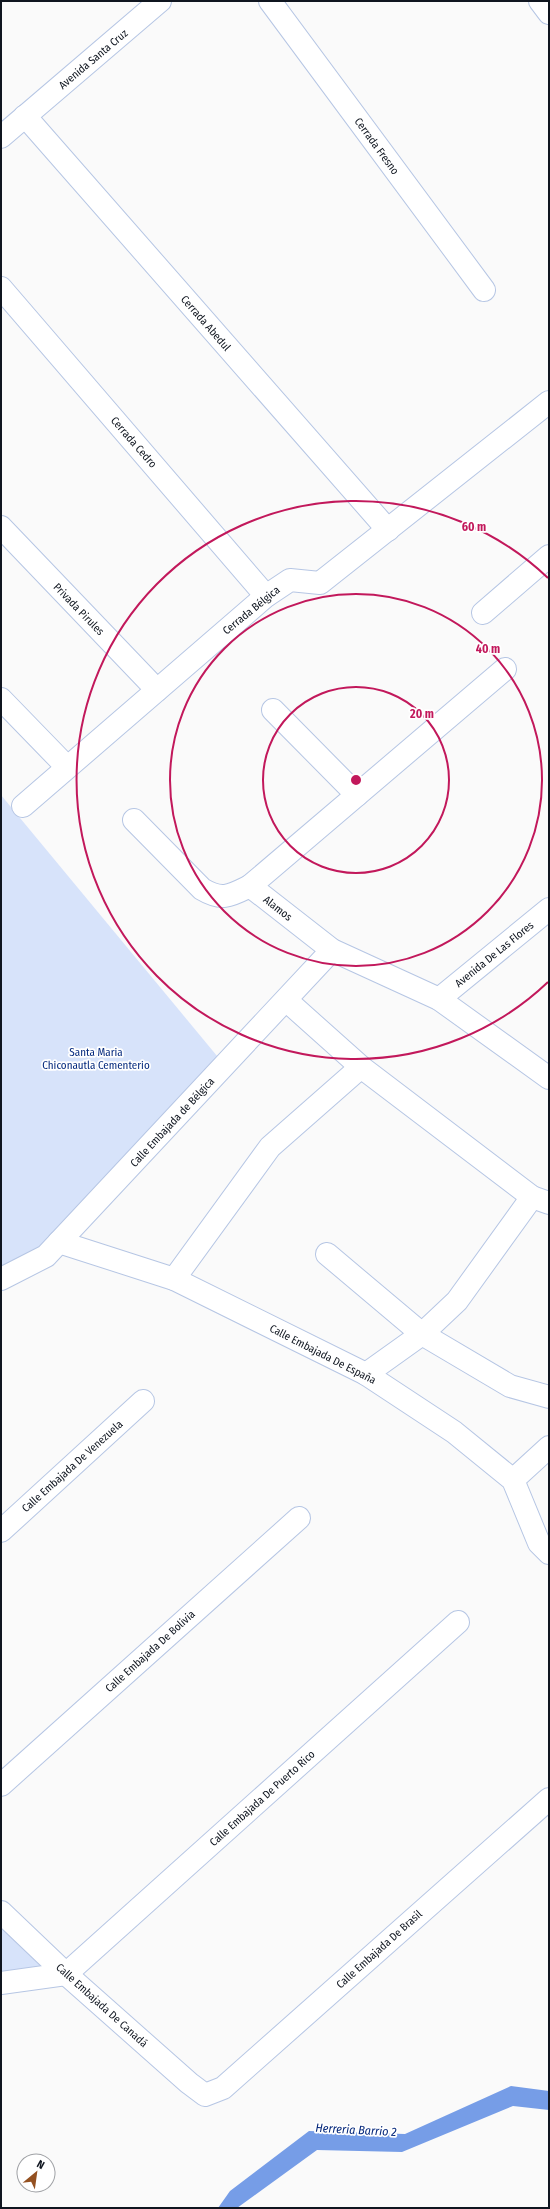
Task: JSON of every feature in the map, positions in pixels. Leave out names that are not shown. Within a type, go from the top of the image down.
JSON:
[{"type":"street","name":"Avenida Santa Cruz","points":[[25,116],[160,1]]},
{"type":"street","name":"Cerrada Fresno","points":[[270,1],[484,290]]},
{"type":"street","points":[[540,1],[549,13]]},
{"type":"street","points":[[1,137],[25,116]]},
{"type":"street","name":"Cerrada Abedul","points":[[25,116],[388,530]]},
{"type":"street","name":"Cerrada Cedro","points":[[1,288],[266,596]]},
{"type":"street","name":"Cerrada Bélgica","points":[[23,806],[266,596],[290,580],[320,583],[549,402]]},
{"type":"street","name":"Privada Pirules","points":[[1,527],[157,690]]},
{"type":"street","points":[[484,613],[549,556]]},
{"type":"street","points":[[134,820],[202,889],[214,897],[229,896],[250,886],[505,670]]},
{"type":"street","points":[[1,699],[67,767]]},
{"type":"street","points":[[273,710],[357,795]]},
{"type":"street","name":"Alamos","points":[[250,886],[332,950],[439,999],[549,1078]]},
{"type":"street","name":"Avenida De Las Flores","points":[[439,999],[549,908]]},
{"type":"street","name":"Calle Embajada de Bélgica","points":[[1,1279],[46,1256],[332,950]]},
{"type":"street","points":[[286,1000],[360,1067],[541,1200],[457,1301],[422,1334],[366,1374]]},
{"type":"street","points":[[174,1279],[270,1147],[360,1067]]},
{"type":"street","name":"Calle Embajada De España","points":[[59,1242],[174,1279],[366,1374],[454,1432],[513,1480],[539,1543],[549,1553]]},
{"type":"street","points":[[327,1254],[422,1334],[510,1386],[549,1397]]},
{"type":"street","name":"Calle Embajada De Venezuela","points":[[1,1531],[144,1401]]},
{"type":"street","points":[[513,1480],[549,1447]]},
{"type":"street","name":"Calle Embajada De Bolivia","points":[[1,1785],[299,1518]]},
{"type":"street","name":"Calle Embajada De Puerto Rico","points":[[66,1974],[458,1622]]},
{"type":"street","name":"Calle Embajada De Brasil","points":[[205,2095],[223,2088],[549,1799]]},
{"type":"street","name":"Calle Embajada De Canadá","points":[[1,1912],[66,1974],[189,2083],[205,2095]]},
{"type":"street","points":[[1,1983],[66,1974]]},
{"type":"green space","name":"Santa Maria Chiconautla Cementerio","points":[[1,795],[222,1062],[45,1255],[1,1281]]},
{"type":"green space","points":[[1,1915],[65,1976],[1,1985]]},
{"type":"water","points":[[511,2086],[549,2091],[549,2110],[513,2106],[402,2152],[317,2150],[237,2208],[218,2208],[230,2191],[309,2131],[405,2134]]},
{"type":"water label","name":"Herreria Barrio 2","points":[[356,2130]]}]
